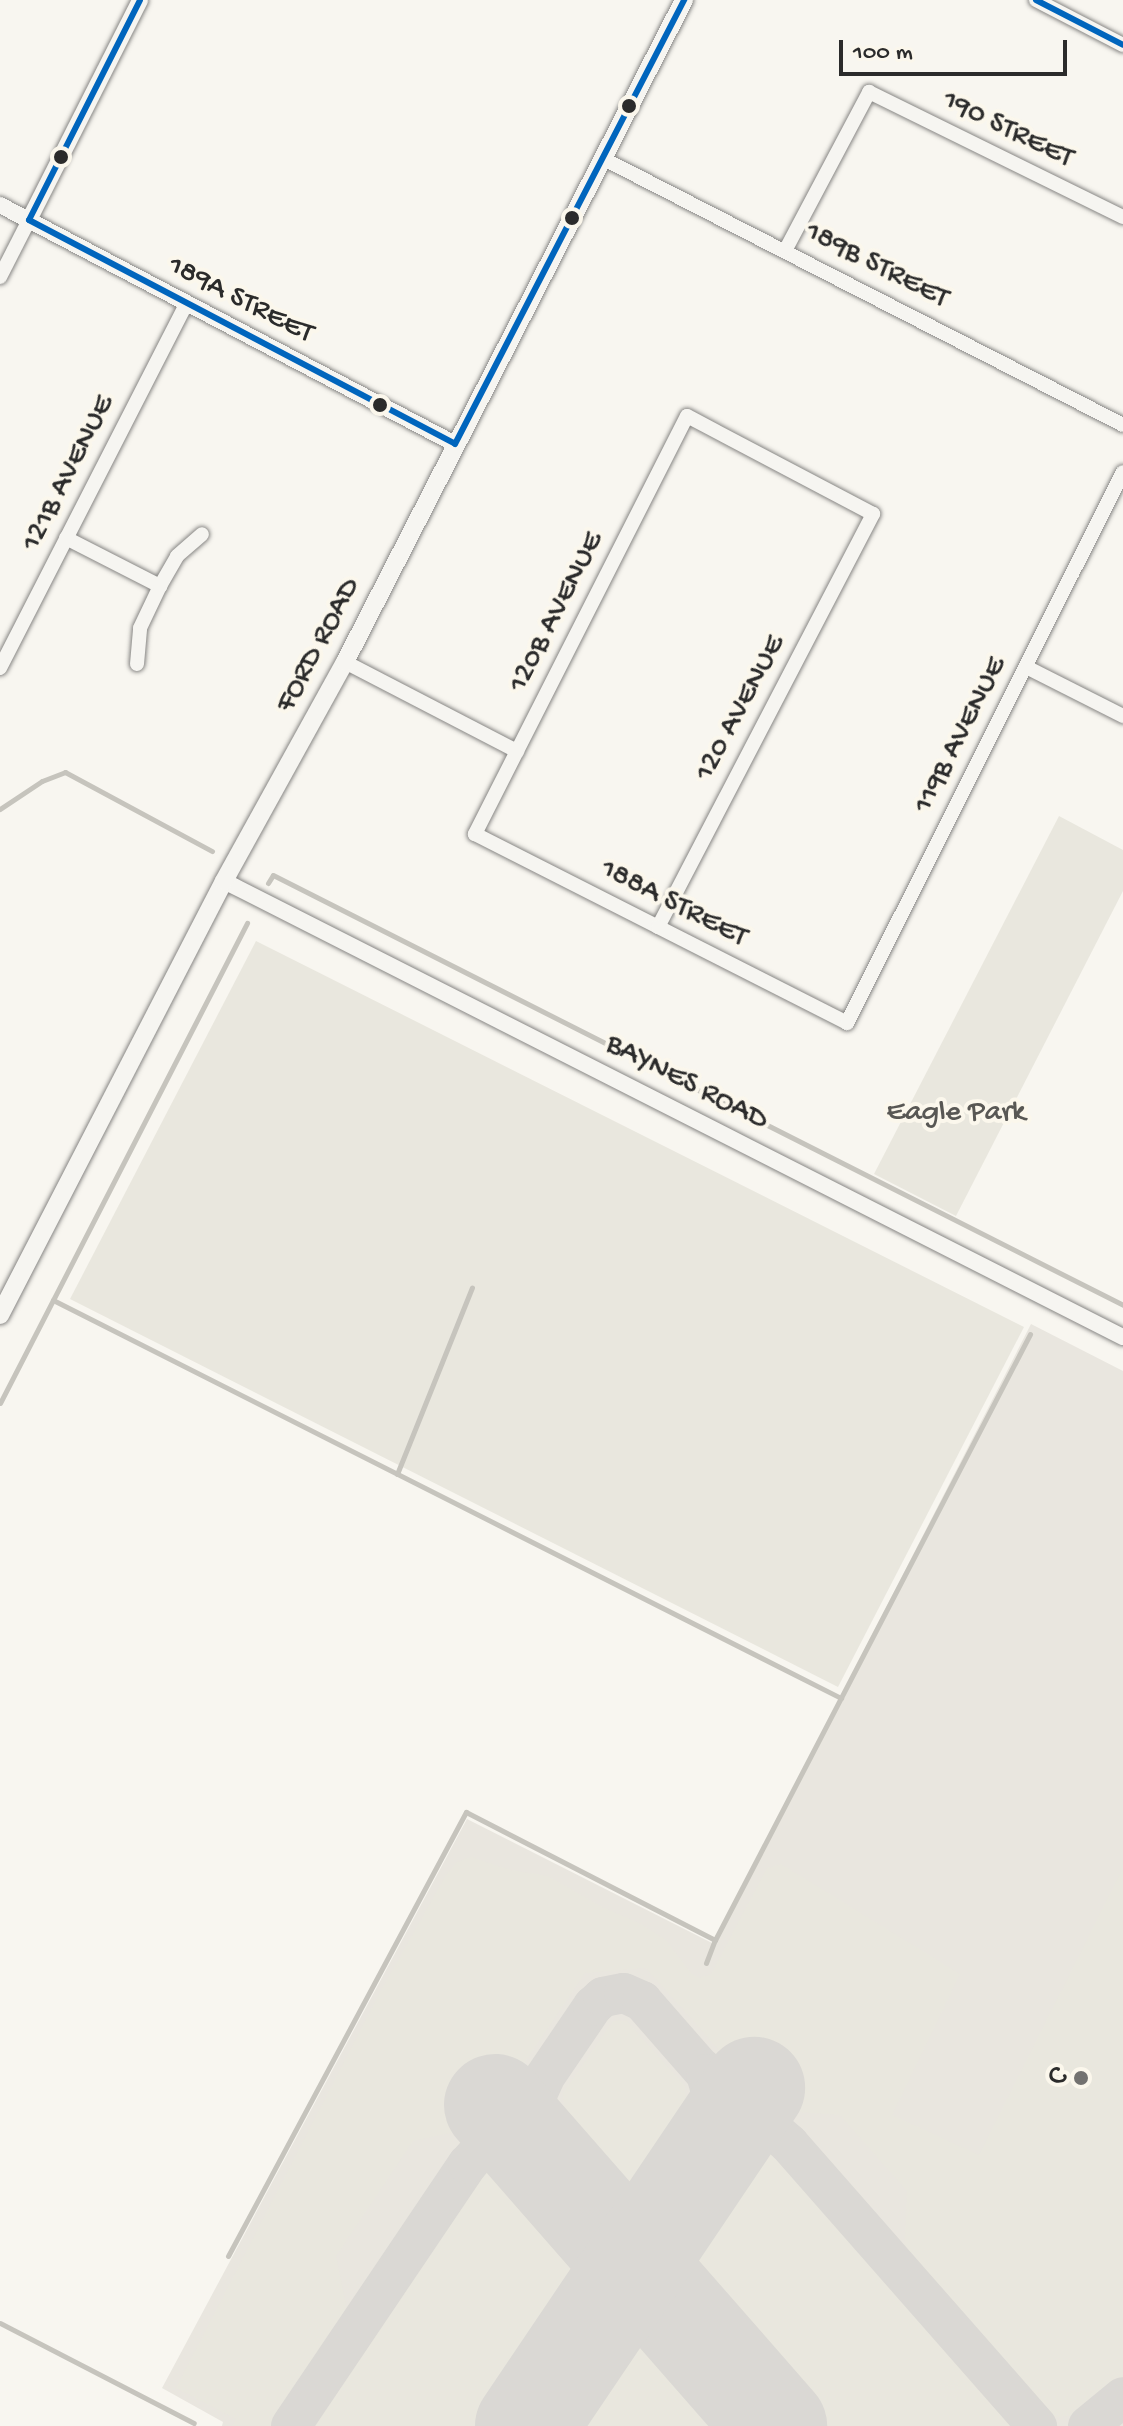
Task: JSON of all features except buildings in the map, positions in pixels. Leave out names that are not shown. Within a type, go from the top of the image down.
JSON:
[{"type":"main road","name":"FORD ROAD","points":[[0,1315],[224,881],[345,662],[602,158],[678,2]]},
{"type":"street","points":[[0,277],[140,0]]},
{"type":"street","points":[[1036,0],[1123,45]]},
{"type":"street","name":"190 STREET","points":[[786,249],[869,92],[1123,217]]},
{"type":"street","name":"189B STREET","points":[[602,158],[786,249],[1123,425]]},
{"type":"street","name":"189A STREET","points":[[0,205],[455,444]]},
{"type":"street","name":"121B AVENUE","points":[[0,668],[186,305]]},
{"type":"street","name":"120 AVENUE","points":[[658,927],[873,514],[687,416]]},
{"type":"street","name":"120B AVENUE","points":[[475,834],[687,416]]},
{"type":"street","name":"119B AVENUE","points":[[847,1023],[1123,472]]},
{"type":"street","points":[[137,664],[140,628],[160,586],[177,556],[202,534]]},
{"type":"street","points":[[66,538],[160,586]]},
{"type":"street","points":[[345,662],[517,751]]},
{"type":"street","points":[[1026,667],[1123,716]]},
{"type":"street","name":"188A STREET","points":[[475,834],[847,1023]]},
{"type":"street","name":"BAYNES ROAD","points":[[224,881],[1123,1337]]},
{"type":"shaded area","points":[[1031,1324],[1123,1371],[1123,2426],[222,2426],[223,2422],[162,2388],[467,1819],[714,1944]]},
{"type":"green space","name":"Eagle Park","points":[[1059,816],[1123,850],[1123,891],[956,1216],[874,1174]]},
{"type":"green space","points":[[256,941],[1024,1327],[838,1687],[70,1299]]},
{"type":"green space","points":[[471,1857],[511,1870],[548,1876],[604,1908],[639,1923],[666,1940],[692,1974],[700,1978],[711,1974],[767,1868],[781,1864],[960,1974],[892,2115],[979,2155],[1123,1868],[1123,2382],[1097,2407],[1070,2416],[1043,2418],[904,2260],[907,2191],[840,2115],[772,2110],[780,2097],[735,2068],[646,1968],[585,1973],[513,2080],[470,2116],[478,2127],[413,2141],[336,2256],[349,2321],[278,2426],[232,2426],[236,2419],[176,2388],[379,1994],[446,1875],[457,1862]]},
{"type":"green space","points":[[626,2020],[685,2086],[688,2142],[632,2223],[567,2148],[563,2093],[613,2021]]},
{"type":"green space","points":[[783,2152],[1019,2426],[812,2426],[668,2262],[744,2154]]},
{"type":"green space","points":[[516,2169],[603,2267],[496,2426],[302,2426],[474,2172]]},
{"type":"green space","points":[[637,2307],[741,2426],[557,2426]]},
{"type":"waterway","points":[[0,809],[42,781],[65,772],[212,851]]},
{"type":"waterway","points":[[268,883],[273,875],[1123,1305]]},
{"type":"waterway","points":[[0,1403],[247,923]]},
{"type":"waterway","points":[[397,1474],[472,1287]]},
{"type":"waterway","points":[[53,1300],[841,1698]]},
{"type":"waterway","points":[[706,1963],[715,1940],[1030,1334]]},
{"type":"waterway","points":[[228,2256],[466,1812],[715,1940]]},
{"type":"waterway","points":[[0,2323],[194,2423]]},
{"type":"taxiway","points":[[291,2426],[468,2164],[542,2081],[593,2006],[603,1997],[624,1993],[642,2001],[706,2074],[717,2113],[714,2139],[705,2160]]},
{"type":"taxiway","points":[[704,2070],[789,2144],[1037,2426]]},
{"type":"taxiway","points":[[544,2079],[536,2097],[533,2124],[538,2148],[548,2166]]},
{"type":"taxiway","points":[[1088,2426],[1123,2397]]},
{"type":"runway","points":[[526,2426],[754,2088]]},
{"type":"runway","points":[[495,2105],[776,2426]]},
{"type":"transit line","points":[[29,220],[140,0]]},
{"type":"transit line","points":[[455,444],[684,0]]},
{"type":"transit line","points":[[1036,0],[1123,45]]},
{"type":"transit line","points":[[29,220],[455,444]]},
{"type":"place","name":"C","points":[[1081,2078]]}]
